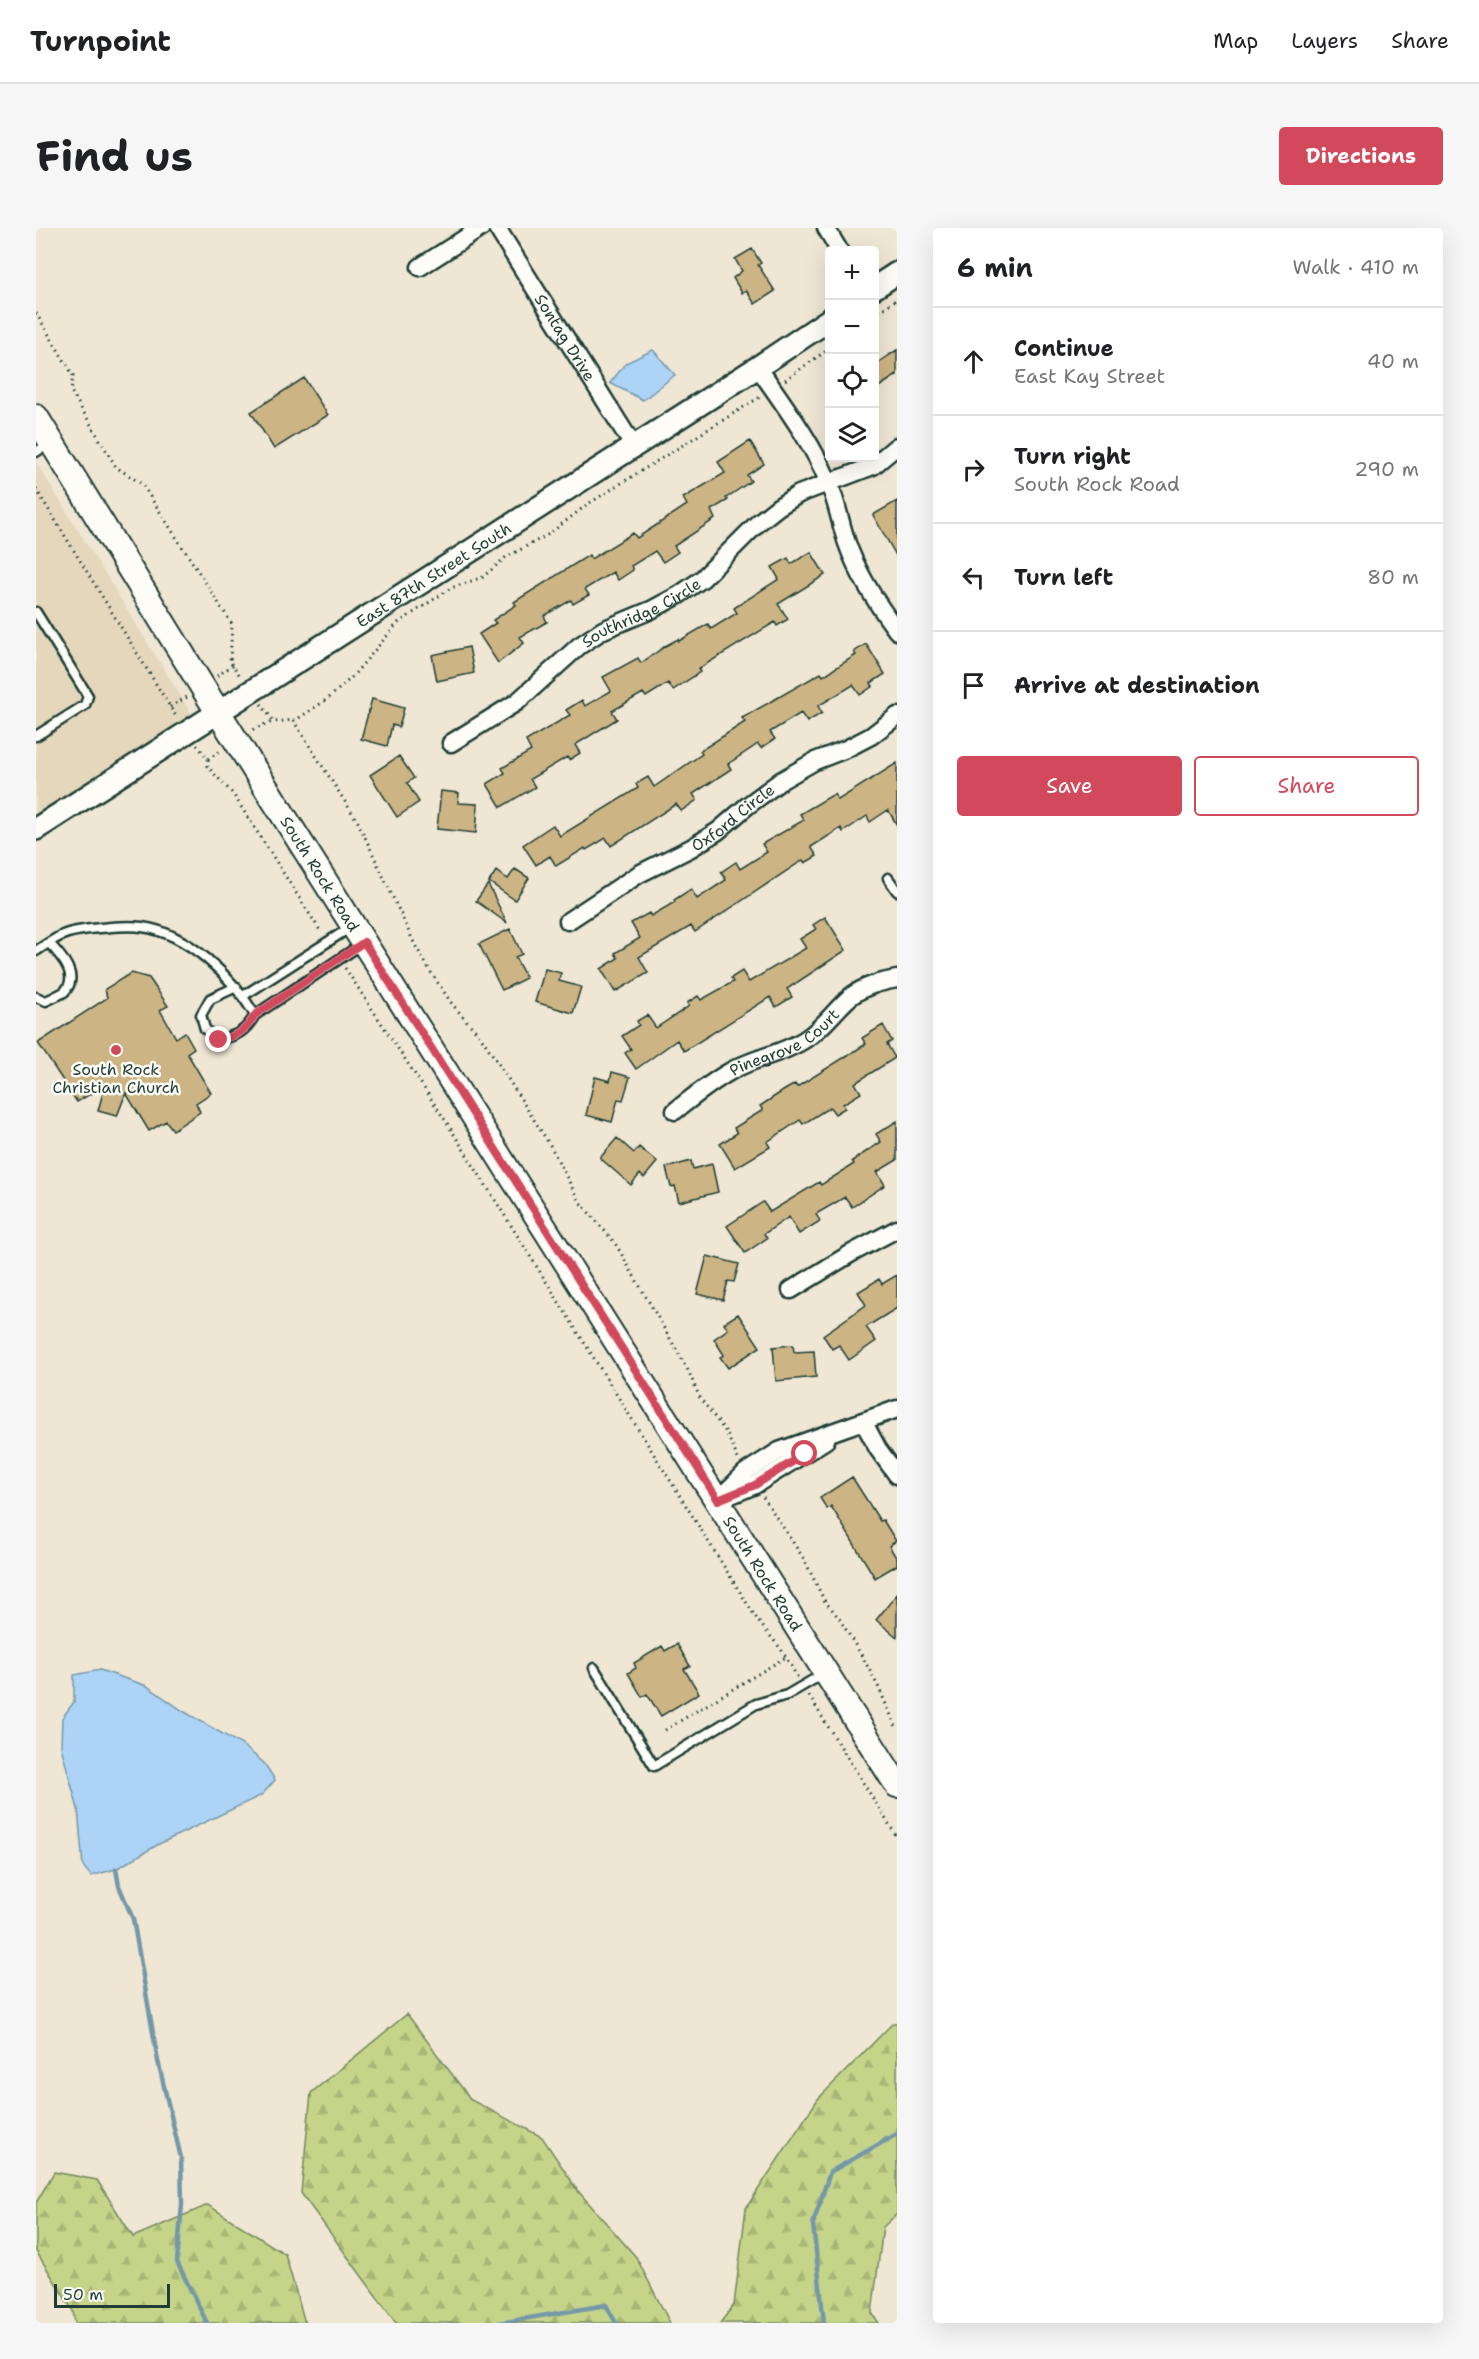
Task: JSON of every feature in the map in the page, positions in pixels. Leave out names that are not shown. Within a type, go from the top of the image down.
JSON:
[{"type":"main road","name":"South Rock Road","points":[[36,417],[44,447],[218,712],[897,1785]]},
{"type":"street","points":[[420,267],[481,228]]},
{"type":"street","name":"Sontag Drive","points":[[497,228],[634,447]]},
{"type":"street","points":[[826,228],[837,246]]},
{"type":"street","points":[[879,285],[897,273]]},
{"type":"street","name":"East 87th Street South","points":[[36,829],[758,368],[825,322]]},
{"type":"street","points":[[758,368],[815,453],[829,482],[848,545],[860,574],[897,631]]},
{"type":"street","name":"Southridge Circle","points":[[451,743],[517,702],[579,646],[603,630],[662,604],[702,579],[759,522],[778,507],[799,494],[873,466],[897,446]]},
{"type":"street","name":"Oxford Circle","points":[[568,921],[639,874],[708,838],[782,780],[815,761],[871,736],[897,716]]},
{"type":"street","name":"Pinegrove Court","points":[[675,1111],[731,1071],[789,1048],[807,1038],[827,1023],[850,998],[864,988],[897,979]]},
{"type":"street","points":[[791,1290],[897,1229]]},
{"type":"street","points":[[718,1500],[755,1485],[838,1430],[897,1409]]},
{"type":"street","points":[[863,1421],[878,1449],[897,1475]]},
{"type":"lane","points":[[36,612],[88,696],[85,705],[36,735]]},
{"type":"lane","points":[[888,878],[897,891]]},
{"type":"lane","points":[[37,948],[66,933],[118,926],[143,927],[166,934],[196,951],[226,975],[255,1015]]},
{"type":"lane","points":[[243,996],[328,942],[358,934]]},
{"type":"lane","points":[[236,987],[210,999],[201,1015],[205,1029],[219,1040],[233,1037],[246,1029],[255,1015],[339,959],[358,934]]},
{"type":"lane","points":[[36,997],[46,1001],[65,991],[70,978],[66,961],[49,943]]},
{"type":"lane","points":[[594,1668],[654,1766],[756,1704],[787,1695],[825,1672]]},
{"type":"path","points":[[879,312],[897,299]]},
{"type":"path","points":[[36,313],[73,375],[70,392],[116,466],[142,484],[232,624],[230,662],[241,676]]},
{"type":"path","points":[[262,724],[293,720],[329,698],[352,677],[398,623],[451,588],[483,576],[505,558],[549,534],[588,504],[753,402],[825,351]]},
{"type":"path","points":[[36,489],[180,723]]},
{"type":"path","points":[[266,712],[274,723]]},
{"type":"path","points":[[293,720],[358,822],[415,945],[432,974],[452,1004],[486,1046],[550,1145],[579,1201],[615,1243],[687,1368],[700,1398],[726,1432],[740,1463]]},
{"type":"path","points":[[208,759],[207,766],[233,794],[328,942]]},
{"type":"path","points":[[339,959],[447,1123],[758,1621],[786,1657],[897,1837]]},
{"type":"path","points":[[764,1498],[804,1558],[824,1600],[839,1618],[863,1658],[897,1729]]},
{"type":"path","points":[[665,1730],[786,1657]]},
{"type":"shaded area","points":[[36,462],[194,718],[36,820]]},
{"type":"green space","points":[[407,2014],[471,2100],[542,2137],[578,2191],[636,2257],[670,2323],[396,2323],[301,2193],[311,2093]]},
{"type":"green space","points":[[893,2023],[897,2023],[897,2214],[883,2227],[872,2313],[879,2323],[720,2323],[734,2305],[746,2208],[818,2099]]},
{"type":"green space","points":[[54,2172],[97,2180],[133,2237],[208,2205],[285,2254],[305,2323],[75,2323],[73,2311],[36,2251],[36,2203]]},
{"type":"water","points":[[653,350],[675,375],[643,400],[610,383],[626,363]]},
{"type":"water","points":[[100,1670],[147,1686],[183,1711],[242,1745],[264,1763],[275,1780],[262,1795],[159,1844],[116,1869],[91,1876],[83,1866],[78,1809],[61,1747],[62,1718],[74,1702],[74,1675]]},
{"type":"building","points":[[752,249],[761,263],[758,265],[775,291],[755,304],[746,290],[742,293],[733,278],[742,271],[735,259]]},
{"type":"building","points":[[897,350],[897,375],[879,387],[879,362]]},
{"type":"building","points":[[304,378],[328,415],[274,449],[251,412]]},
{"type":"building","points":[[750,441],[764,464],[747,475],[751,481],[726,498],[728,500],[711,510],[715,519],[674,546],[678,552],[663,562],[655,551],[631,566],[633,570],[618,580],[613,572],[585,589],[589,595],[573,604],[571,600],[544,616],[547,622],[520,637],[524,643],[498,663],[479,634],[496,623],[493,620],[516,605],[514,602],[589,555],[591,559],[633,533],[637,538],[687,505],[683,498],[725,473],[718,462]]},
{"type":"building","points":[[897,501],[897,557],[873,515]]},
{"type":"building","points":[[811,552],[825,575],[778,604],[788,619],[777,626],[775,622],[698,669],[700,672],[673,690],[668,683],[646,697],[643,693],[612,711],[617,719],[575,745],[580,753],[569,760],[567,757],[530,779],[535,787],[501,807],[487,784],[505,773],[502,768],[531,751],[526,741],[570,715],[566,710],[582,700],[585,706],[611,691],[603,677],[638,658],[641,663],[667,645],[678,639],[679,641],[708,624],[711,629],[737,613],[734,608],[779,579],[772,567],[788,558],[791,564]]},
{"type":"building","points":[[866,644],[885,674],[871,683],[873,686],[860,695],[853,685],[818,706],[822,713],[807,722],[801,713],[770,732],[775,739],[761,748],[758,744],[728,764],[731,769],[693,794],[697,800],[681,811],[676,804],[611,846],[606,838],[556,866],[550,856],[536,865],[523,845],[553,825],[560,836],[638,788],[636,784],[648,777],[654,787],[702,754],[700,751],[745,722],[742,718],[821,673],[823,676],[856,655],[854,652]]},
{"type":"building","points":[[469,647],[474,673],[437,681],[432,655]]},
{"type":"building","points":[[372,699],[404,708],[399,727],[392,725],[387,746],[361,739]]},
{"type":"building","points":[[399,756],[414,778],[407,783],[419,802],[397,817],[370,775]]},
{"type":"building","points":[[897,763],[897,825],[888,810],[870,822],[867,816],[843,832],[841,828],[811,847],[817,856],[805,863],[803,860],[695,932],[691,926],[639,957],[648,973],[615,992],[601,969],[618,958],[615,953],[640,938],[631,923],[649,913],[651,916],[675,902],[674,900],[691,889],[697,899],[726,880],[721,872],[736,862],[740,869],[767,852],[762,844],[804,820],[800,814],[834,794],[838,800]]},
{"type":"building","points":[[441,791],[459,793],[458,803],[478,804],[476,833],[437,829]]},
{"type":"building","points":[[515,869],[529,878],[515,900],[489,882],[496,871],[508,879]]},
{"type":"building","points":[[488,884],[507,923],[476,901]]},
{"type":"building","points":[[825,917],[846,950],[787,989],[792,997],[776,1007],[770,997],[684,1051],[677,1040],[636,1069],[625,1053],[631,1049],[622,1036],[639,1025],[637,1021],[647,1015],[656,1028],[689,1006],[687,1003],[698,996],[701,1000],[733,982],[731,978],[742,971],[749,982],[806,948],[800,939],[816,929],[813,925]]},
{"type":"building","points":[[510,929],[522,954],[515,957],[526,978],[502,990],[479,944]]},
{"type":"building","points":[[545,969],[561,973],[559,981],[581,987],[573,1013],[535,1002]]},
{"type":"building","name":"South Rock Christian Church","points":[[131,973],[149,978],[168,1006],[160,1010],[176,1038],[185,1032],[194,1048],[187,1053],[211,1093],[196,1103],[200,1112],[173,1130],[166,1121],[149,1131],[126,1093],[117,1116],[98,1111],[105,1085],[77,1102],[38,1043],[107,998],[105,989]]},
{"type":"building","points":[[883,1025],[892,1041],[887,1044],[895,1058],[855,1083],[861,1093],[843,1104],[845,1108],[835,1114],[830,1107],[803,1124],[800,1120],[767,1142],[770,1147],[735,1168],[720,1144],[737,1133],[734,1128],[763,1110],[760,1106],[783,1091],[795,1084],[797,1087],[866,1044],[862,1038]]},
{"type":"building","points":[[612,1072],[630,1077],[623,1100],[618,1099],[612,1122],[586,1115],[595,1077],[610,1081]]},
{"type":"building","points":[[897,1121],[897,1160],[877,1172],[885,1185],[852,1207],[845,1197],[816,1214],[820,1221],[799,1234],[789,1217],[764,1234],[767,1238],[745,1253],[727,1226],[763,1202],[770,1212],[819,1182],[821,1185],[854,1164],[852,1161],[881,1142],[876,1134]]},
{"type":"building","points":[[617,1138],[634,1153],[639,1147],[657,1162],[644,1178],[640,1174],[631,1185],[600,1158]]},
{"type":"building","points":[[691,1161],[693,1169],[712,1164],[718,1192],[679,1202],[675,1186],[671,1187],[666,1168]]},
{"type":"building","points":[[707,1256],[739,1264],[734,1282],[728,1281],[723,1300],[697,1294]]},
{"type":"building","points":[[897,1275],[897,1308],[866,1327],[876,1341],[849,1360],[839,1345],[832,1349],[823,1335],[866,1305],[858,1292],[879,1279],[882,1284]]},
{"type":"building","points":[[738,1314],[760,1347],[728,1368],[720,1357],[724,1355],[714,1339],[728,1329],[724,1323]]},
{"type":"building","points":[[793,1345],[794,1352],[814,1351],[816,1377],[776,1381],[773,1347]]},
{"type":"building","points":[[852,1477],[880,1521],[883,1520],[896,1541],[889,1546],[897,1559],[897,1565],[875,1578],[831,1506],[827,1509],[820,1498]]},
{"type":"building","points":[[897,1594],[897,1637],[876,1620]]},
{"type":"building","points":[[677,1644],[690,1666],[684,1669],[699,1693],[661,1716],[647,1694],[642,1697],[628,1673],[636,1668],[634,1663],[662,1646],[665,1651]]},
{"type":"waterway","points":[[116,1869],[119,1886],[133,1919],[158,2061],[181,2158],[182,2204],[177,2262],[207,2323]]},
{"type":"waterway","points":[[824,2323],[813,2224],[830,2172],[897,2134]]},
{"type":"waterway","points":[[499,2323],[606,2305],[616,2323]]},
{"type":"place","name":"South Rock Christian Church","points":[[116,1050]]},
{"type":"route","points":[[219,1040],[233,1037],[246,1029],[255,1015],[364,942],[718,1500],[755,1485],[805,1454]]}]
